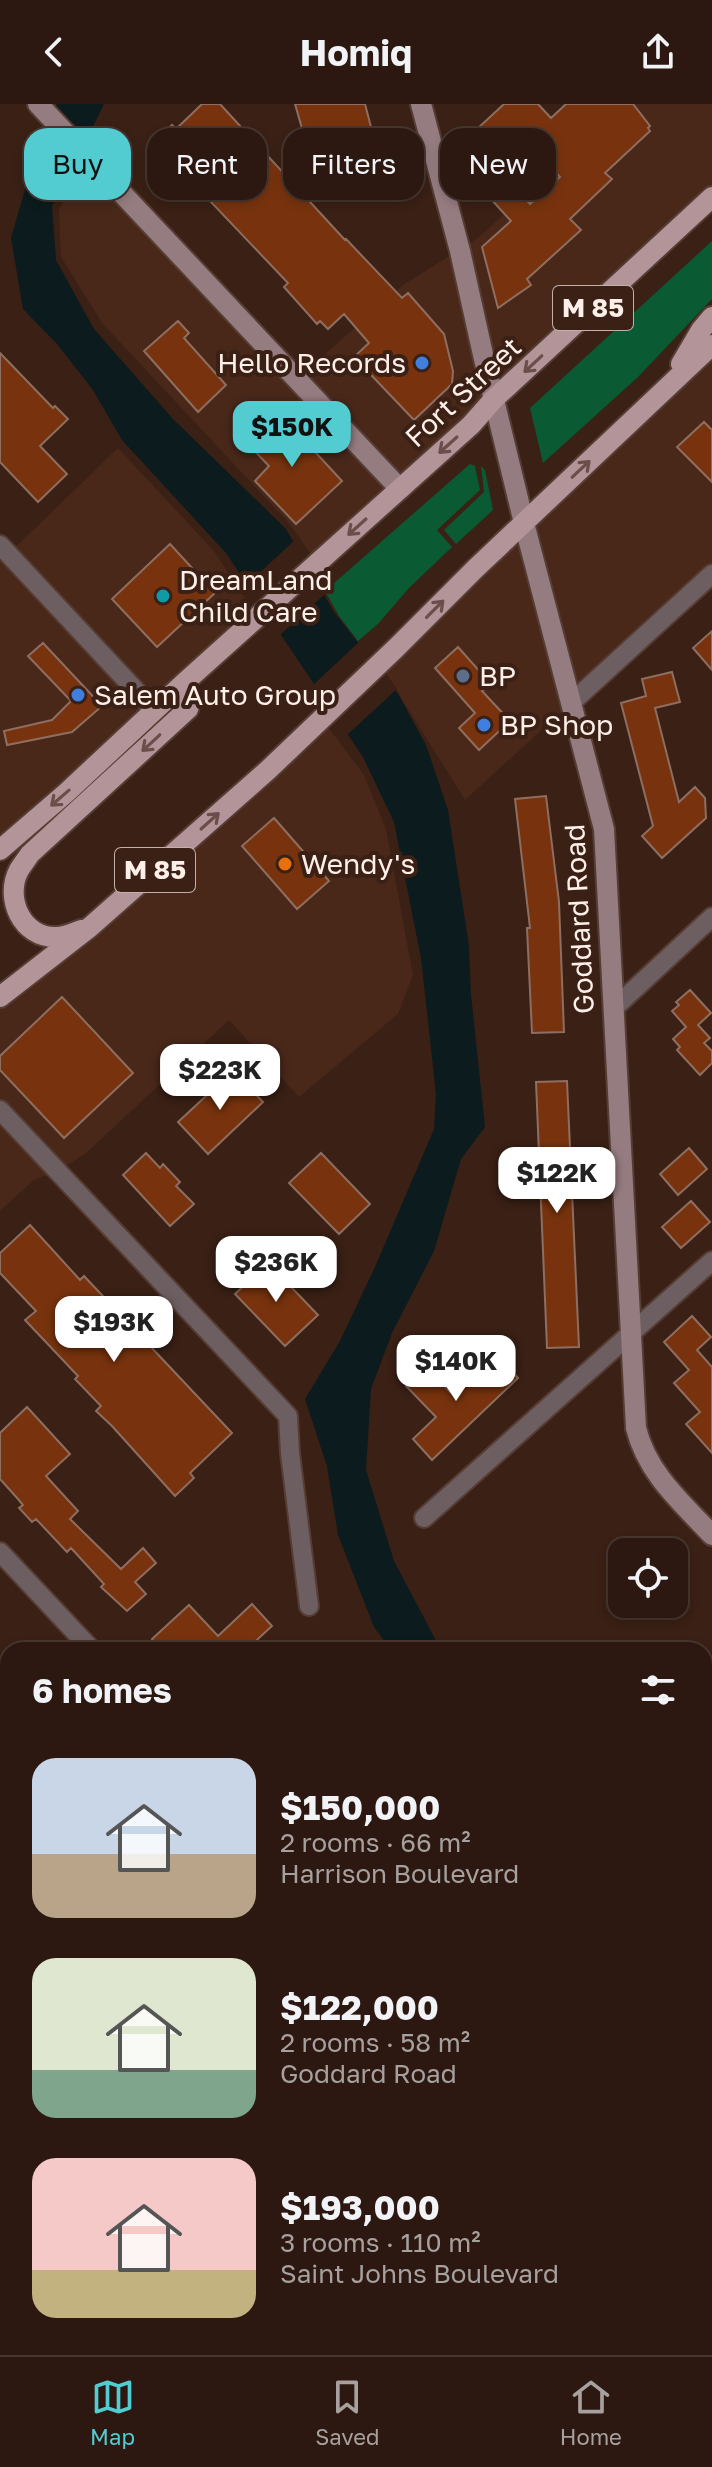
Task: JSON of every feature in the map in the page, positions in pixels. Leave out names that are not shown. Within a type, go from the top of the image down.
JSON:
[{"type":"main road","name":"Fort Street","points":[[0,850],[471,425],[494,399],[712,197]]},
{"type":"main road","points":[[670,385],[701,330],[712,317]]},
{"type":"main road","name":"M 85","points":[[0,997],[90,927],[268,770],[712,345]]},
{"type":"main road","points":[[90,927],[57,937],[46,936],[29,928],[14,903],[17,872],[30,854],[188,709],[185,682]]},
{"type":"street","name":"Goddard Road","points":[[421,104],[460,251],[524,523],[604,829],[636,1428],[645,1456],[661,1480],[712,1535]]},
{"type":"street","points":[[43,110],[400,489]]},
{"type":"street","points":[[0,545],[155,711]]},
{"type":"street","points":[[571,703],[712,574]]},
{"type":"street","points":[[613,1009],[712,917]]},
{"type":"street","points":[[0,1110],[288,1416],[309,1606]]},
{"type":"street","points":[[424,1518],[712,1261]]},
{"type":"street","points":[[0,1552],[84,1642]]},
{"type":"shaded area","points":[[57,104],[104,104],[92,128],[46,128]]},
{"type":"shaded area","points":[[625,104],[712,104],[712,199],[317,563],[289,523],[102,323],[61,257],[59,209],[65,200],[128,200],[296,380],[403,285],[478,238],[520,200],[556,200],[556,167]]},
{"type":"shaded area","points":[[24,193],[24,200],[56,200],[52,206],[56,260],[94,329],[173,419],[286,529],[334,612],[397,692],[426,745],[448,810],[469,946],[485,1127],[461,1159],[434,1251],[392,1333],[371,1389],[366,1470],[394,1561],[437,1642],[385,1642],[374,1627],[338,1535],[327,1466],[305,1399],[340,1341],[434,1129],[436,1094],[421,958],[394,822],[363,757],[226,553],[122,440],[93,390],[57,344],[23,309],[11,238]]},
{"type":"shaded area","points":[[712,345],[712,574],[465,800],[380,664]]},
{"type":"shaded area","points":[[118,448],[214,551],[258,618],[0,850],[0,562]]},
{"type":"shaded area","points":[[323,720],[364,775],[386,829],[413,975],[398,1014],[299,1097],[229,1020],[85,1154],[58,1171],[34,1180],[0,1211],[0,997]]},
{"type":"green space","points":[[712,241],[712,299],[638,377],[543,463],[530,408]]},
{"type":"green space","points":[[470,464],[475,466],[480,490],[437,530],[452,547],[358,641],[325,591]]},
{"type":"green space","points":[[481,466],[485,470],[493,510],[456,544],[444,530],[484,492]]},
{"type":"pier","points":[[296,539],[327,592],[278,637],[244,587]]},
{"type":"pier","points":[[361,640],[397,689],[345,737],[311,687]]},
{"type":"building","points":[[202,104],[220,104],[242,128],[177,128]]},
{"type":"building","points":[[295,104],[365,104],[371,128],[302,128]]},
{"type":"building","points":[[504,104],[538,104],[551,118],[566,104],[633,104],[650,126],[650,131],[605,173],[612,179],[570,219],[581,230],[527,279],[531,285],[498,308],[482,247],[511,221],[492,200],[526,200],[530,204],[534,200],[556,200],[556,181],[560,177],[556,173],[556,128],[478,128]]},
{"type":"building","points":[[267,155],[283,173],[283,200],[308,200],[402,298],[408,293],[444,334],[453,371],[452,384],[414,420],[354,357],[369,343],[344,314],[328,329],[320,321],[317,324],[284,287],[288,283],[209,200],[267,200]]},
{"type":"building","points":[[178,321],[189,333],[184,338],[226,385],[198,412],[144,351]]},
{"type":"building","points":[[0,353],[53,408],[55,406],[68,419],[40,446],[67,474],[38,502],[0,462]]},
{"type":"building","points":[[278,412],[342,481],[296,524],[255,481],[269,466],[247,443]]},
{"type":"building","points":[[704,422],[712,430],[712,482],[677,447]]},
{"type":"building","name":"DreamLand Child Care","points":[[170,544],[215,593],[157,647],[112,599]]},
{"type":"building","points":[[712,631],[712,670],[693,648]]},
{"type":"building","name":"Salem Auto Group","points":[[43,643],[102,706],[72,732],[7,745],[4,731],[52,720],[71,701],[28,656]]},
{"type":"building","points":[[458,647],[491,684],[482,691],[510,721],[479,750],[459,728],[475,713],[435,668]]},
{"type":"building","points":[[672,672],[680,702],[655,708],[679,802],[695,787],[705,798],[706,818],[662,858],[642,836],[653,826],[621,703],[646,696],[642,679]]},
{"type":"building","points":[[546,796],[559,902],[564,1032],[532,1033],[527,928],[530,928],[515,799]]},
{"type":"building","name":"Wendy's","points":[[274,818],[329,881],[297,909],[242,846]]},
{"type":"building","points":[[690,990],[711,1013],[698,1025],[710,1038],[704,1043],[712,1051],[712,1063],[700,1075],[677,1050],[680,1047],[673,1039],[686,1027],[672,1011],[679,1005],[676,1002]]},
{"type":"building","points":[[62,997],[133,1073],[64,1138],[0,1070],[0,1056]]},
{"type":"building","points":[[233,1071],[263,1102],[208,1154],[178,1122]]},
{"type":"building","points":[[567,1081],[579,1347],[547,1348],[536,1082]]},
{"type":"building","points":[[689,1148],[707,1169],[678,1195],[660,1174]]},
{"type":"building","points":[[146,1153],[160,1168],[163,1164],[180,1182],[176,1186],[194,1204],[170,1226],[123,1175]]},
{"type":"building","points":[[321,1153],[370,1204],[339,1234],[289,1183]]},
{"type":"building","points":[[691,1201],[710,1222],[681,1248],[662,1227]]},
{"type":"building","points":[[30,1225],[80,1280],[84,1276],[232,1433],[190,1473],[194,1478],[175,1496],[96,1411],[101,1406],[75,1379],[78,1376],[25,1320],[36,1311],[0,1273],[0,1253]]},
{"type":"building","points":[[268,1263],[318,1315],[285,1346],[235,1294]]},
{"type":"building","points":[[692,1316],[711,1337],[697,1350],[712,1367],[712,1453],[686,1424],[700,1412],[674,1383],[689,1370],[664,1342]]},
{"type":"building","points":[[500,1358],[518,1378],[432,1460],[413,1439],[436,1417],[406,1386],[426,1366],[450,1392],[472,1372],[477,1379]]},
{"type":"building","points":[[27,1407],[70,1454],[46,1476],[78,1511],[70,1519],[121,1569],[143,1548],[156,1563],[135,1582],[146,1594],[127,1611],[101,1587],[104,1584],[71,1548],[67,1552],[36,1519],[32,1522],[19,1508],[23,1505],[0,1479],[0,1433]]},
{"type":"building","points":[[252,1604],[272,1626],[255,1642],[155,1642],[152,1639],[189,1605],[218,1636]]},
{"type":"place","name":"Hello Records","points":[[422,363]]},
{"type":"place","name":"DreamLand Child Care","points":[[163,596]]},
{"type":"place","name":"BP","points":[[463,676]]},
{"type":"place","name":"Salem Auto Group","points":[[78,695]]},
{"type":"place","name":"BP Shop","points":[[484,725]]},
{"type":"place","name":"Wendy's","points":[[285,864]]}]
